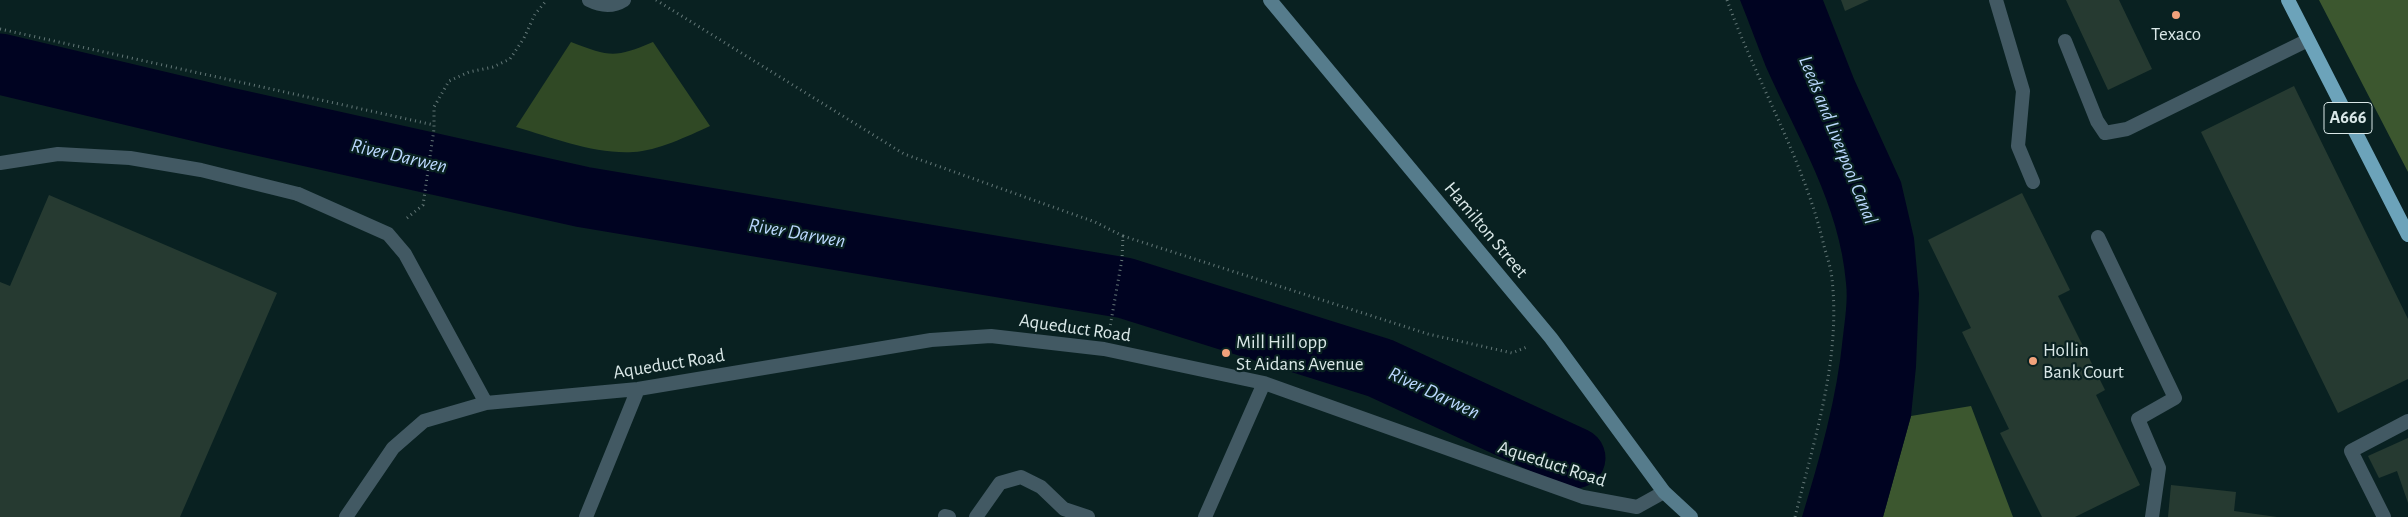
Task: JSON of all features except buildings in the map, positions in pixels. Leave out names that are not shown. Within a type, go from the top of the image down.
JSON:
[{"type":"highway","name":"A666","points":[[2288,0],[2408,235]]},
{"type":"main road","name":"Hamilton Street","points":[[1270,0],[1551,338],[1664,492]]},
{"type":"main road","points":[[1664,492],[1691,517]]},
{"type":"street","points":[[589,0],[596,4],[608,5],[624,0]]},
{"type":"street","points":[[1996,0],[2023,91],[2018,146],[2033,182]]},
{"type":"street","points":[[2065,41],[2097,121],[2105,133],[2127,128],[2308,40]]},
{"type":"street","points":[[0,163],[58,154],[130,158],[201,170],[298,194],[388,234],[405,254],[486,403]]},
{"type":"street","points":[[2098,237],[2175,398],[2138,419],[2159,468],[2152,517]]},
{"type":"street","name":"Aqueduct Road","points":[[346,517],[393,448],[424,421],[486,403],[638,389],[931,340],[991,336],[1104,349],[1264,383],[1583,497],[1637,507],[1664,492]]},
{"type":"street","points":[[1205,517],[1264,383]]},
{"type":"street","points":[[586,517],[638,389]]},
{"type":"street","points":[[2384,517],[2351,451],[2408,421]]},
{"type":"street","points":[[976,517],[1000,483],[1021,477],[1041,487],[1064,509],[1088,517]]},
{"type":"path","points":[[423,205],[434,127],[434,107],[449,81],[469,72],[492,67],[510,59],[524,38],[535,14],[547,0]]},
{"type":"path","points":[[656,0],[904,154],[1095,222],[1123,236],[1428,334],[1512,353],[1551,338]]},
{"type":"path","points":[[1728,0],[1764,90],[1803,176],[1820,227],[1832,279],[1834,332],[1828,383],[1795,517]]},
{"type":"path","points":[[0,29],[434,127]]},
{"type":"path","points":[[1113,316],[1122,258],[1123,236]]},
{"type":"green space","points":[[2319,0],[2408,0],[2408,172]]},
{"type":"green space","points":[[571,42],[595,51],[612,54],[630,51],[653,42],[710,126],[662,146],[633,152],[588,148],[516,127]]},
{"type":"green space","points":[[1971,406],[2013,517],[1883,517],[1911,416]]},
{"type":"water","name":"Leeds and Liverpool Canal","points":[[1740,0],[1823,0],[1854,79],[1901,182],[1914,238],[1919,294],[1916,367],[1911,416],[1883,517],[1802,517],[1821,450],[1837,382],[1846,310],[1846,283],[1842,254],[1826,199],[1766,67]]},
{"type":"waterway","name":"River Darwen","points":[[0,64],[228,118],[583,197],[1125,288],[1380,368],[1575,458]]},
{"type":"place","name":"Texaco","points":[[2176,15]]},
{"type":"place","name":"Mill Hill opp St Aidans Avenue","points":[[1226,353]]},
{"type":"place","name":"Hollin Bank Court","points":[[2033,361]]}]
